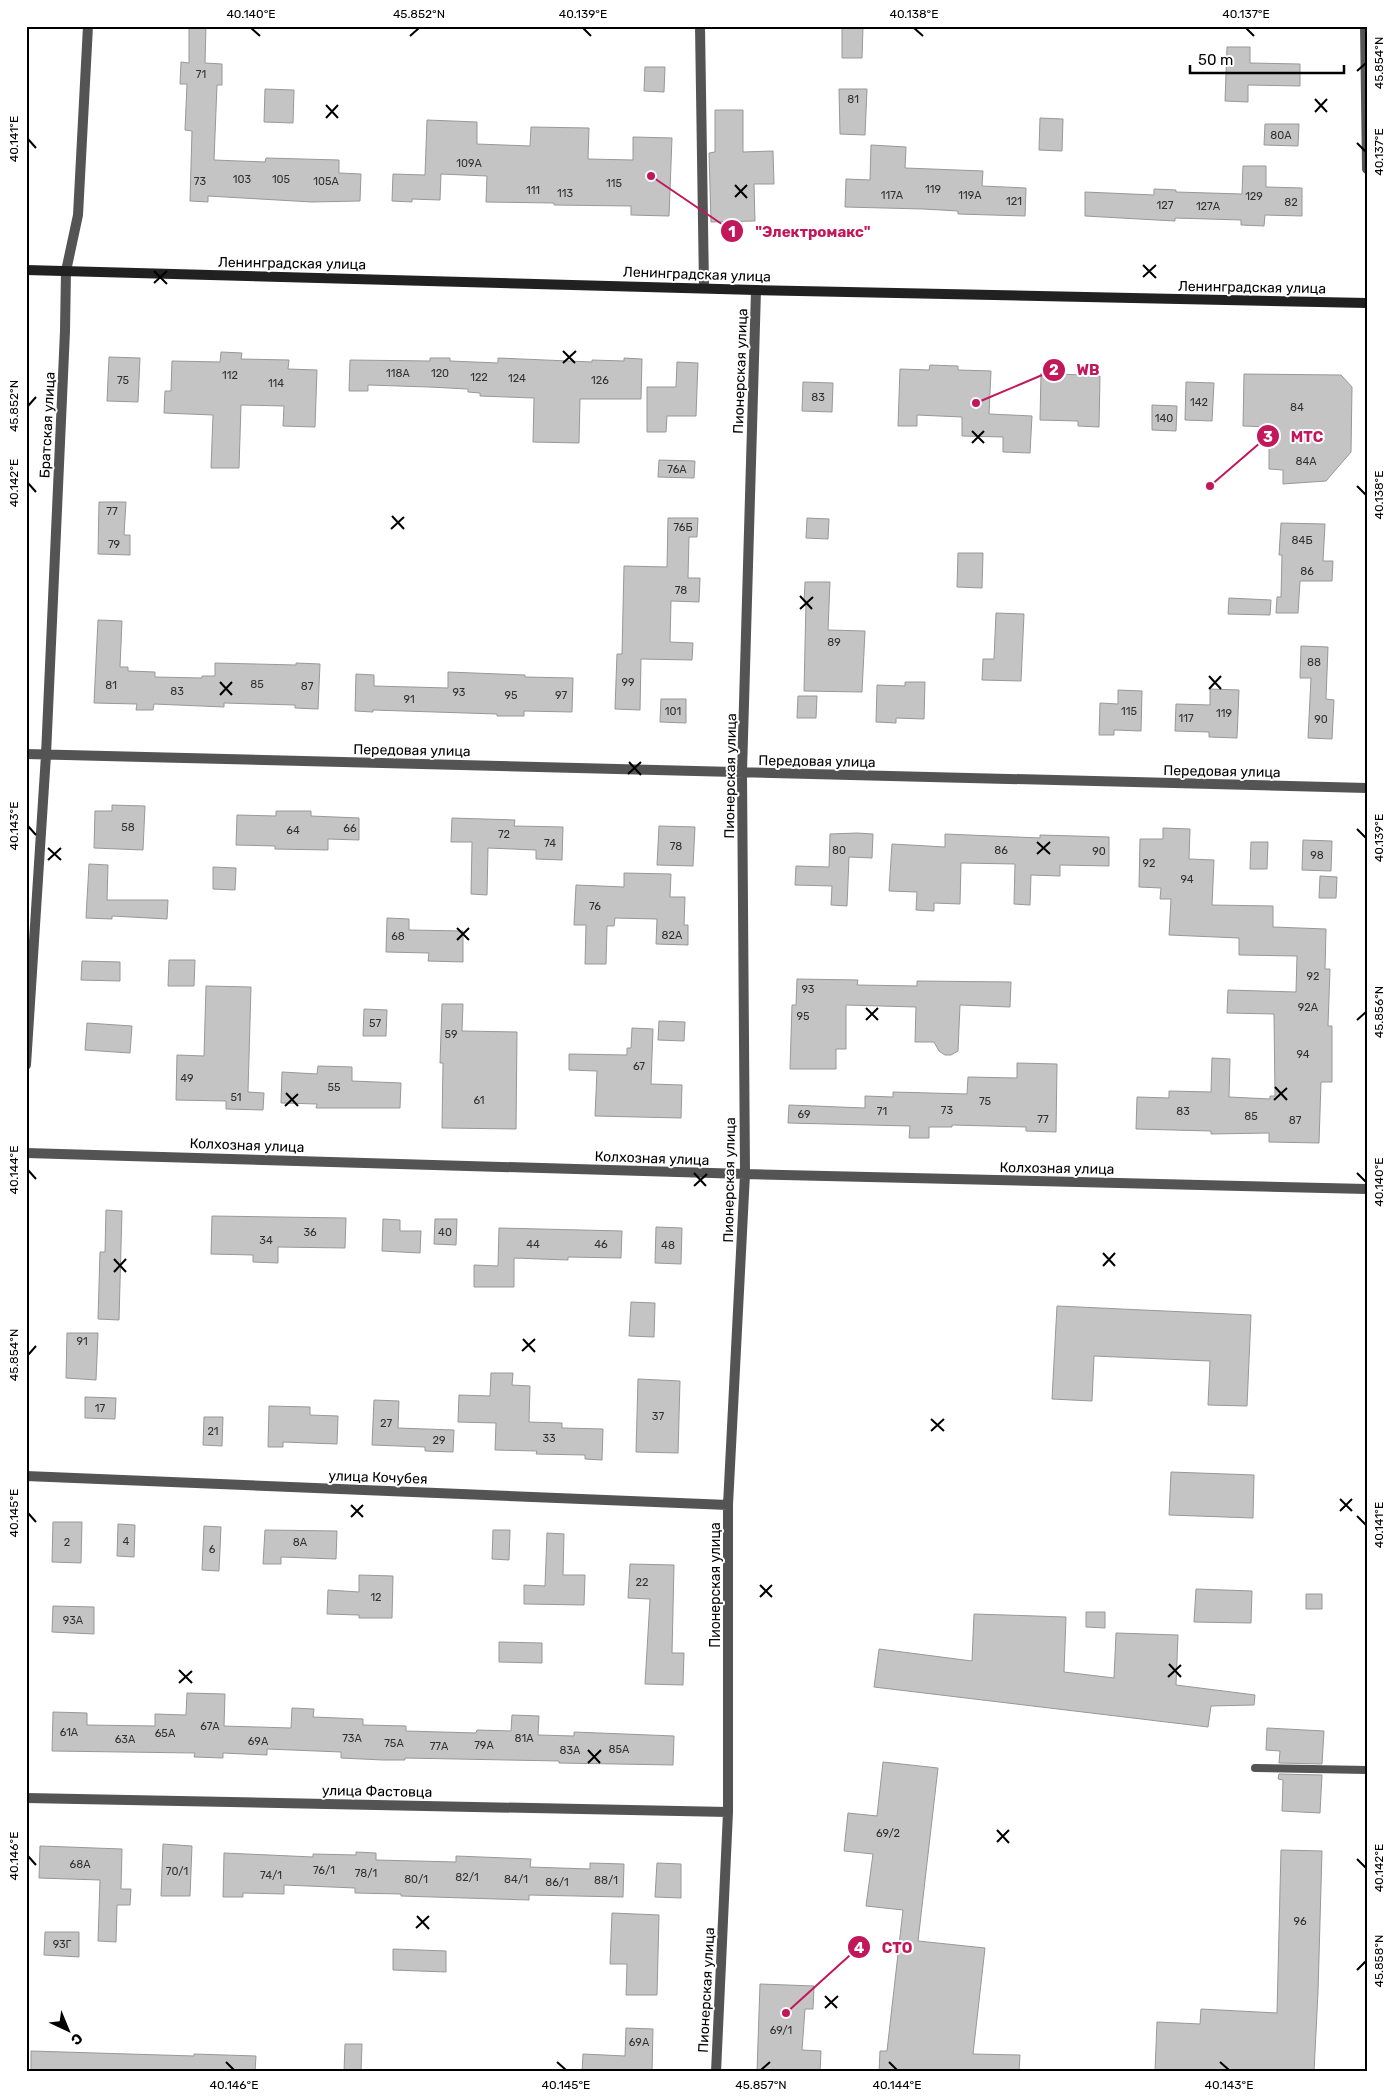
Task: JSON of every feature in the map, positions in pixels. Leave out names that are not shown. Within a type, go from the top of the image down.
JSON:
[{"type":"street","name":"Братская улица","points":[[26,1065],[46,755],[65,341],[66,271],[78,215],[88,26]]},
{"type":"street","points":[[700,26],[704,287]]},
{"type":"street","points":[[1365,26],[1367,169]]},
{"type":"street","name":"Ленинградская улица","points":[[26,270],[704,287],[756,290],[1367,303]]},
{"type":"street","name":"Пионерская улица","points":[[716,2072],[728,1812],[728,1505],[745,1174],[742,772],[756,290]]},
{"type":"street","name":"Передовая улица","points":[[26,754],[1367,788]]},
{"type":"street","name":"Колхозная улица","points":[[26,1153],[745,1174],[1367,1189]]},
{"type":"street","name":"улица Кочубея","points":[[26,1476],[728,1505]]},
{"type":"street","name":"улица Фастовца","points":[[26,1798],[728,1812]]},
{"type":"lane","points":[[1255,1768],[1367,1770]]},
{"type":"building","points":[[189,26],[206,26],[205,63],[222,64],[222,85],[217,85],[214,160],[265,162],[266,158],[339,160],[339,173],[361,174],[360,201],[312,202],[208,196],[208,202],[190,201],[192,131],[185,130],[187,84],[180,84],[181,62],[189,63]]},
{"type":"building","points":[[842,26],[863,26],[862,58],[842,58]]},
{"type":"building","points":[[1227,47],[1250,47],[1250,63],[1300,64],[1300,86],[1248,85],[1248,102],[1225,101]]},
{"type":"building","points":[[645,67],[665,67],[664,92],[644,91]]},
{"type":"building","points":[[265,89],[294,90],[293,123],[264,122]]},
{"type":"building","points":[[839,89],[867,89],[865,135],[840,134]]},
{"type":"building","points":[[715,110],[743,110],[743,152],[773,151],[774,184],[754,184],[755,221],[711,222],[709,153],[715,152]]},
{"type":"building","points":[[1040,118],[1063,119],[1062,151],[1039,150]]},
{"type":"building","points":[[427,120],[477,122],[477,144],[530,146],[531,127],[589,128],[588,159],[633,160],[633,137],[672,138],[669,216],[631,215],[631,206],[486,202],[487,176],[441,174],[440,200],[412,199],[412,202],[392,201],[393,174],[425,175]]},
{"type":"building","points":[[1265,124],[1299,124],[1298,146],[1264,145]]},
{"type":"building","points":[[871,145],[906,147],[905,168],[983,171],[982,186],[1026,188],[1025,216],[958,214],[958,211],[923,209],[845,207],[846,179],[870,180]]},
{"type":"building","points":[[1243,166],[1266,166],[1266,187],[1302,188],[1302,216],[1265,215],[1264,226],[1241,225],[1241,220],[1175,218],[1175,221],[1085,216],[1085,192],[1154,195],[1154,189],[1176,190],[1176,192],[1242,194]]},
{"type":"building","points":[[221,352],[242,353],[241,359],[289,360],[288,369],[317,370],[315,427],[283,426],[284,406],[241,405],[239,468],[211,468],[213,415],[164,413],[165,391],[171,391],[172,361],[220,362]]},
{"type":"building","points":[[109,357],[140,358],[138,402],[107,401]]},
{"type":"building","points":[[430,358],[450,358],[450,361],[498,363],[498,358],[592,362],[592,360],[624,361],[624,358],[642,359],[641,399],[580,399],[579,443],[533,442],[534,398],[480,396],[480,393],[468,392],[468,389],[429,387],[368,385],[368,391],[349,391],[350,360],[430,361]]},
{"type":"building","points":[[677,362],[698,363],[696,416],[667,416],[666,432],[647,432],[647,387],[676,387]]},
{"type":"building","points":[[930,365],[958,366],[958,370],[991,371],[989,414],[1032,416],[1030,453],[1003,452],[1003,437],[962,436],[962,417],[917,415],[917,426],[898,426],[900,369],[929,370]]},
{"type":"building","points":[[1041,373],[1100,376],[1099,427],[1078,426],[1078,421],[1040,420]]},
{"type":"building","points":[[1244,374],[1341,375],[1352,387],[1351,452],[1326,481],[1283,484],[1283,470],[1269,469],[1269,427],[1243,426]]},
{"type":"building","points":[[803,382],[833,383],[832,412],[802,411]]},
{"type":"building","points":[[1186,382],[1214,383],[1212,421],[1185,420]]},
{"type":"building","points":[[1152,405],[1177,406],[1176,431],[1152,430]]},
{"type":"building","points":[[659,460],[695,461],[694,478],[658,477]]},
{"type":"building","points":[[99,502],[126,502],[124,535],[130,535],[130,555],[98,554]]},
{"type":"building","points":[[668,518],[698,518],[697,537],[689,537],[688,578],[700,578],[699,602],[671,601],[670,642],[693,643],[692,660],[641,659],[640,710],[615,709],[617,654],[622,654],[624,566],[667,567]]},
{"type":"building","points":[[807,518],[829,519],[828,539],[806,538]]},
{"type":"building","points":[[1281,523],[1325,524],[1323,561],[1333,561],[1332,581],[1300,581],[1298,613],[1276,613],[1277,597],[1281,597],[1282,555],[1279,555]]},
{"type":"building","points":[[958,553],[983,553],[982,588],[957,587]]},
{"type":"building","points":[[805,582],[830,582],[828,630],[865,631],[862,692],[804,691]]},
{"type":"building","points":[[1229,598],[1271,600],[1270,615],[1228,614]]},
{"type":"building","points":[[996,613],[1024,614],[1021,681],[982,680],[983,659],[994,659]]},
{"type":"building","points":[[98,620],[122,621],[120,667],[128,667],[128,671],[155,672],[155,677],[202,678],[202,676],[215,676],[215,663],[320,664],[318,709],[295,708],[295,705],[224,703],[224,707],[154,704],[153,710],[136,710],[137,704],[94,703]]},
{"type":"building","points":[[1301,646],[1328,647],[1326,699],[1334,700],[1332,739],[1308,738],[1311,678],[1300,678]]},
{"type":"building","points":[[448,672],[573,678],[572,712],[524,711],[524,716],[497,716],[497,714],[355,711],[356,674],[374,675],[374,686],[448,688]]},
{"type":"building","points":[[905,682],[925,682],[924,719],[896,718],[896,723],[876,722],[877,685],[905,686]]},
{"type":"building","points":[[1210,689],[1239,690],[1237,738],[1209,737],[1209,732],[1175,731],[1176,704],[1210,705]]},
{"type":"building","points":[[1118,690],[1142,691],[1141,731],[1114,730],[1114,735],[1099,735],[1100,703],[1118,704]]},
{"type":"building","points":[[798,696],[817,696],[816,718],[797,718]]},
{"type":"building","points":[[661,699],[686,699],[686,723],[660,722]]},
{"type":"building","points":[[112,805],[145,806],[143,850],[94,848],[95,811],[112,811]]},
{"type":"building","points":[[276,811],[311,811],[311,816],[359,818],[359,840],[328,839],[328,850],[275,849],[275,846],[236,845],[237,815],[276,816]]},
{"type":"building","points":[[452,818],[515,820],[514,826],[563,827],[562,860],[536,859],[536,850],[488,848],[487,895],[471,894],[472,842],[451,842]]},
{"type":"building","points":[[659,826],[695,827],[693,866],[657,865]]},
{"type":"building","points":[[1163,828],[1190,829],[1189,859],[1214,860],[1212,905],[1273,906],[1273,927],[1326,929],[1325,969],[1330,969],[1328,1026],[1332,1026],[1332,1082],[1321,1082],[1319,1143],[1269,1142],[1269,1133],[1211,1134],[1211,1131],[1136,1129],[1137,1097],[1169,1098],[1169,1091],[1211,1092],[1212,1058],[1230,1059],[1229,1097],[1270,1099],[1270,1096],[1275,1096],[1274,1014],[1227,1013],[1228,990],[1296,992],[1297,956],[1239,955],[1239,938],[1169,935],[1171,899],[1160,899],[1161,888],[1139,887],[1140,839],[1163,839]]},
{"type":"building","points":[[830,834],[873,834],[872,858],[849,857],[847,906],[831,905],[832,886],[795,885],[796,866],[829,867]]},
{"type":"building","points":[[945,834],[1040,838],[1040,835],[1109,837],[1109,866],[1060,865],[1060,876],[1031,875],[1030,905],[1014,904],[1015,864],[961,863],[960,904],[934,903],[934,911],[916,910],[917,892],[889,891],[892,844],[945,847]]},
{"type":"building","points":[[1303,840],[1332,841],[1331,871],[1302,870]]},
{"type":"building","points":[[1251,842],[1268,842],[1267,869],[1250,869]]},
{"type":"building","points":[[89,864],[108,865],[107,900],[168,900],[167,919],[112,916],[112,919],[86,918]]},
{"type":"building","points":[[213,867],[236,868],[235,890],[213,889]]},
{"type":"building","points":[[624,873],[671,874],[670,897],[685,897],[684,925],[688,925],[688,945],[656,944],[657,919],[615,918],[614,926],[607,926],[606,964],[585,964],[586,925],[574,925],[576,885],[624,887]]},
{"type":"building","points":[[1320,876],[1337,877],[1336,898],[1319,898]]},
{"type":"building","points":[[387,918],[409,919],[409,930],[463,931],[463,962],[428,961],[429,953],[386,952]]},
{"type":"building","points":[[169,960],[195,960],[194,986],[168,986]]},
{"type":"building","points":[[82,961],[120,962],[120,981],[81,980]]},
{"type":"building","points":[[797,979],[858,980],[857,985],[917,986],[917,981],[1011,982],[1010,1007],[960,1005],[958,1051],[951,1055],[945,1055],[939,1051],[934,1042],[915,1042],[916,1007],[846,1005],[846,1049],[836,1049],[836,1069],[790,1069],[792,1005],[796,1005]]},
{"type":"building","points":[[206,986],[251,987],[248,1092],[264,1093],[263,1110],[226,1109],[226,1101],[176,1100],[177,1055],[204,1056]]},
{"type":"building","points":[[442,1004],[463,1004],[462,1031],[517,1032],[516,1129],[442,1128],[443,1063],[440,1063]]},
{"type":"building","points":[[364,1009],[387,1010],[386,1036],[363,1036]]},
{"type":"building","points":[[659,1021],[685,1022],[684,1041],[658,1040]]},
{"type":"building","points":[[87,1023],[132,1026],[130,1053],[85,1050]]},
{"type":"building","points":[[632,1028],[653,1029],[651,1084],[682,1085],[681,1118],[595,1116],[597,1071],[569,1070],[569,1054],[627,1055],[627,1048],[631,1048]]},
{"type":"building","points":[[1017,1063],[1057,1064],[1056,1132],[1026,1131],[1026,1127],[952,1125],[952,1127],[929,1127],[929,1138],[909,1138],[910,1126],[788,1123],[789,1105],[865,1108],[865,1096],[893,1097],[893,1092],[967,1094],[968,1077],[1017,1078]]},
{"type":"building","points":[[318,1066],[352,1067],[352,1081],[401,1083],[400,1108],[316,1108],[317,1104],[281,1103],[282,1072],[317,1074]]},
{"type":"building","points":[[106,1210],[122,1211],[119,1320],[98,1319],[100,1252],[105,1252]]},
{"type":"building","points":[[212,1216],[346,1218],[345,1248],[278,1247],[278,1263],[253,1262],[253,1255],[211,1254]]},
{"type":"building","points":[[383,1219],[400,1220],[400,1231],[421,1231],[420,1253],[382,1251]]},
{"type":"building","points":[[435,1219],[457,1219],[456,1245],[434,1244]]},
{"type":"building","points":[[656,1227],[682,1228],[681,1264],[655,1263]]},
{"type":"building","points":[[499,1228],[622,1231],[621,1258],[568,1257],[568,1260],[514,1258],[514,1287],[474,1287],[474,1265],[498,1266]]},
{"type":"building","points":[[631,1302],[655,1303],[654,1337],[629,1336]]},
{"type":"building","points":[[1057,1306],[1251,1315],[1247,1406],[1208,1405],[1210,1361],[1094,1356],[1092,1401],[1052,1399]]},
{"type":"building","points":[[67,1333],[98,1333],[96,1380],[66,1378]]},
{"type":"building","points":[[491,1373],[513,1373],[512,1385],[530,1386],[529,1422],[562,1423],[562,1428],[603,1429],[602,1460],[585,1459],[585,1455],[536,1454],[537,1451],[495,1450],[496,1423],[458,1422],[459,1395],[490,1396]]},
{"type":"building","points":[[638,1379],[680,1381],[678,1453],[636,1452]]},
{"type":"building","points":[[85,1397],[116,1398],[115,1419],[85,1418]]},
{"type":"building","points":[[374,1400],[399,1401],[398,1428],[454,1430],[453,1452],[425,1451],[425,1447],[372,1445]]},
{"type":"building","points":[[269,1406],[310,1407],[310,1415],[338,1416],[337,1444],[283,1442],[283,1447],[268,1447]]},
{"type":"building","points":[[204,1417],[223,1417],[222,1446],[203,1445]]},
{"type":"building","points":[[1171,1472],[1254,1475],[1253,1518],[1169,1515]]},
{"type":"building","points":[[53,1522],[82,1522],[81,1563],[52,1562]]},
{"type":"building","points":[[118,1524],[135,1525],[134,1557],[117,1556]]},
{"type":"building","points":[[204,1526],[221,1527],[219,1571],[202,1570]]},
{"type":"building","points":[[265,1530],[337,1531],[336,1559],[281,1557],[281,1564],[263,1564]]},
{"type":"building","points":[[493,1530],[510,1530],[509,1560],[492,1559]]},
{"type":"building","points":[[547,1533],[564,1534],[563,1575],[585,1575],[584,1605],[524,1604],[524,1585],[545,1586]]},
{"type":"building","points":[[630,1564],[674,1565],[672,1653],[684,1653],[683,1685],[645,1684],[650,1599],[628,1598]]},
{"type":"building","points":[[359,1575],[393,1576],[392,1618],[359,1618],[359,1615],[327,1614],[328,1590],[359,1592]]},
{"type":"building","points":[[1196,1589],[1252,1591],[1251,1623],[1194,1622]]},
{"type":"building","points":[[1306,1594],[1322,1594],[1322,1609],[1306,1609]]},
{"type":"building","points":[[53,1606],[94,1607],[94,1634],[52,1632]]},
{"type":"building","points":[[1086,1612],[1105,1612],[1105,1628],[1086,1627]]},
{"type":"building","points":[[974,1614],[1066,1617],[1064,1672],[1114,1678],[1116,1633],[1178,1635],[1176,1685],[1255,1695],[1254,1705],[1211,1706],[1208,1727],[874,1687],[879,1649],[972,1661]]},
{"type":"building","points":[[499,1642],[542,1643],[542,1663],[499,1662]]},
{"type":"building","points":[[187,1693],[225,1694],[224,1726],[291,1728],[292,1708],[314,1709],[313,1717],[363,1719],[363,1725],[406,1726],[406,1731],[476,1733],[477,1730],[511,1731],[512,1715],[539,1716],[538,1735],[574,1736],[574,1732],[674,1736],[673,1765],[405,1758],[405,1760],[383,1760],[341,1758],[341,1752],[267,1749],[267,1755],[223,1753],[223,1758],[194,1757],[195,1753],[52,1751],[53,1712],[87,1713],[87,1725],[155,1726],[155,1714],[186,1715]]},
{"type":"building","points":[[1267,1728],[1324,1731],[1322,1764],[1279,1763],[1280,1751],[1266,1750]]},
{"type":"building","points":[[883,1762],[938,1768],[918,1941],[985,1948],[973,2054],[1020,2055],[1019,2072],[879,2072],[880,2051],[887,2051],[903,1910],[866,1906],[873,1854],[844,1851],[848,1813],[877,1816]]},
{"type":"building","points":[[1279,1774],[1322,1775],[1320,1813],[1282,1811],[1283,1780],[1278,1779]]},
{"type":"building","points":[[163,1844],[192,1846],[190,1896],[161,1896]]},
{"type":"building","points":[[40,1846],[122,1849],[121,1889],[131,1889],[130,1905],[117,1905],[116,1942],[98,1941],[100,1880],[39,1878]]},
{"type":"building","points":[[1281,1850],[1322,1851],[1314,2072],[1155,2072],[1157,2022],[1200,2024],[1201,2009],[1277,2013]]},
{"type":"building","points":[[356,1852],[376,1853],[376,1860],[456,1862],[456,1856],[531,1859],[530,1867],[590,1869],[590,1863],[624,1864],[623,1897],[529,1895],[529,1900],[401,1896],[401,1894],[355,1893],[355,1888],[284,1885],[284,1894],[243,1893],[243,1897],[223,1897],[224,1853],[313,1857],[313,1854],[356,1855]]},
{"type":"building","points":[[657,1863],[681,1864],[681,1898],[655,1897]]},
{"type":"building","points":[[612,1913],[659,1915],[657,1995],[626,1995],[627,1964],[610,1964]]},
{"type":"building","points":[[45,1932],[79,1932],[79,1957],[44,1955]]},
{"type":"building","points":[[393,1949],[446,1951],[446,1972],[393,1970]]},
{"type":"building","points":[[760,1984],[814,1986],[813,2009],[805,2009],[802,2050],[821,2051],[820,2072],[757,2072]]},
{"type":"building","points":[[626,2028],[653,2029],[652,2072],[582,2072],[583,2054],[625,2056]]},
{"type":"building","points":[[345,2044],[362,2044],[361,2072],[344,2072]]},
{"type":"building","points":[[31,2051],[256,2056],[255,2072],[31,2072]]},
{"type":"place","name":"\"Электромакс\"","points":[[651,176]]},
{"type":"place","name":"WB","points":[[976,403]]},
{"type":"place","name":"МТС","points":[[1210,486]]},
{"type":"place","name":"СТО","points":[[786,2013]]}]
